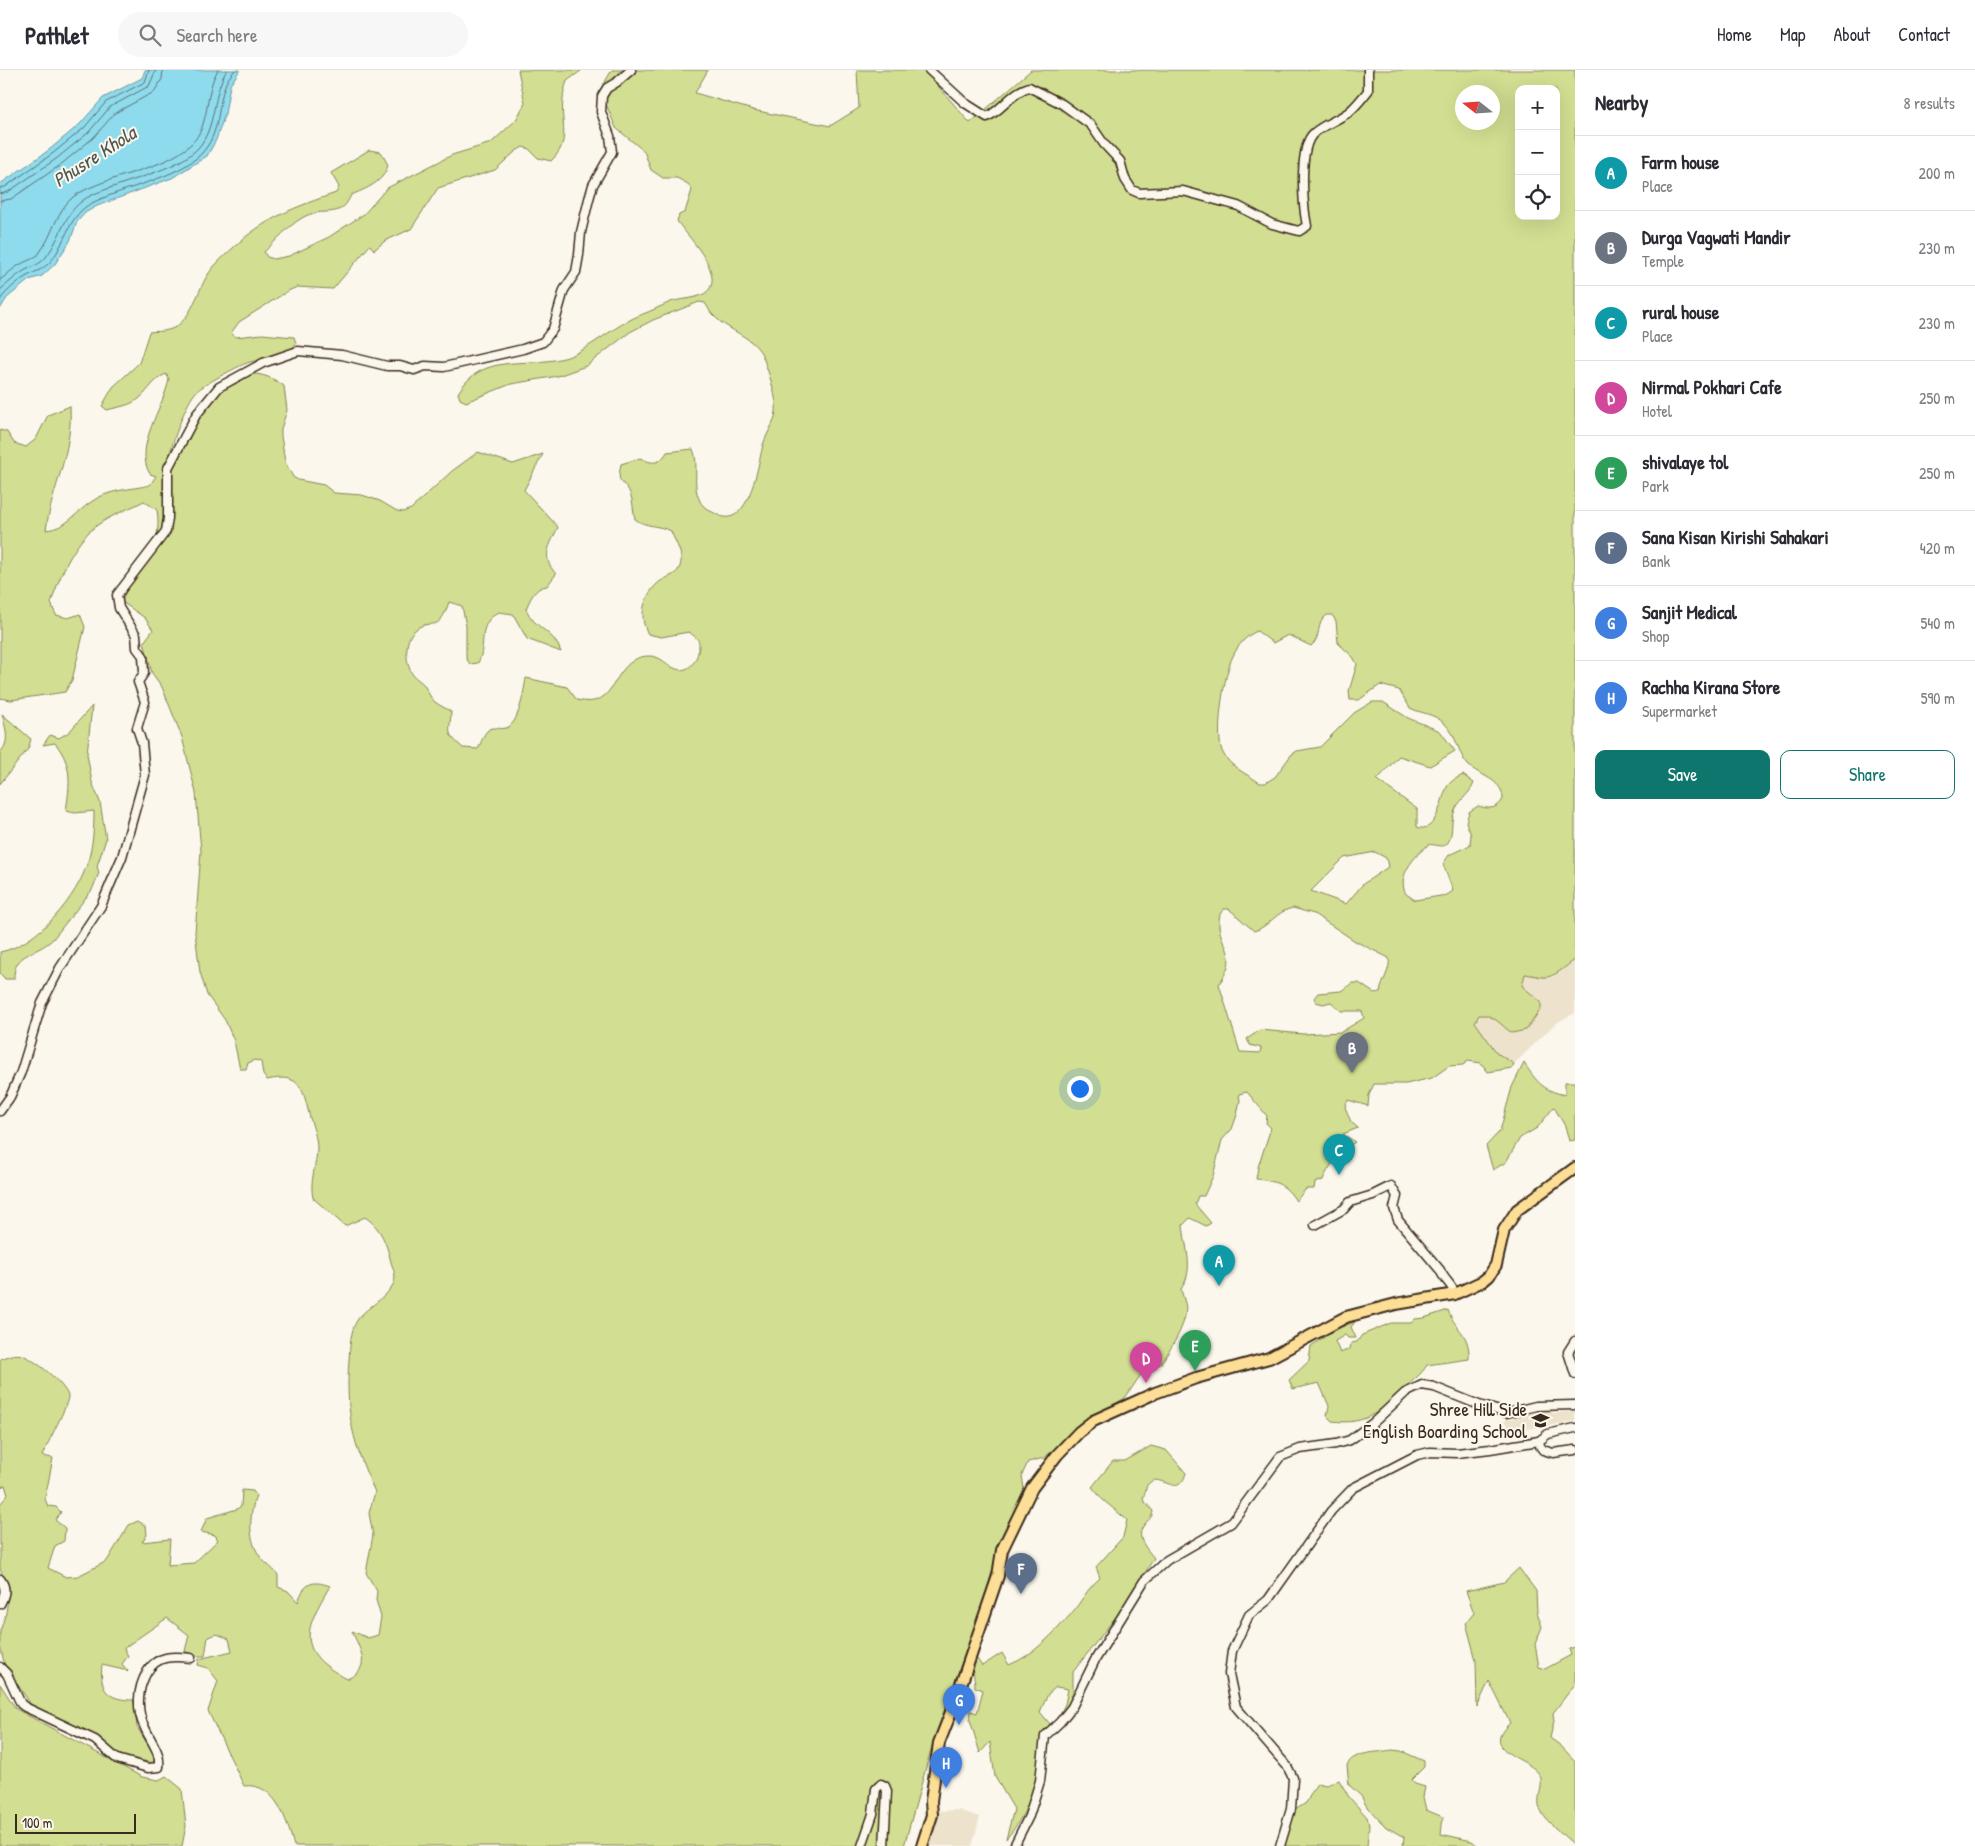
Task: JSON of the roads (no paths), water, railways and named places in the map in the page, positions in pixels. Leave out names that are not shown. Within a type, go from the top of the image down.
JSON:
[{"type":"main road","points":[[922,1846],[932,1815],[931,1801],[938,1743],[955,1702],[998,1576],[1002,1550],[1032,1488],[1050,1464],[1079,1432],[1093,1421],[1155,1393],[1190,1380],[1269,1358],[1346,1318],[1396,1304],[1455,1294],[1490,1276],[1496,1265],[1504,1230],[1510,1219],[1518,1210],[1575,1168]]},
{"type":"street","points":[[0,1111],[10,1098],[21,1072],[42,1003],[55,977],[109,888],[122,857],[134,818],[145,775],[142,743],[137,728],[145,702],[138,682],[144,673],[143,656],[137,648],[136,635],[119,608],[117,595],[166,531],[168,518],[168,468],[196,415],[219,387],[263,363],[298,351],[321,352],[414,370],[425,366],[444,367],[523,350],[543,342],[553,329],[564,290],[576,272],[580,255],[580,232],[593,185],[612,152],[610,136],[601,112],[602,96],[607,88],[618,82],[631,70]]},
{"type":"street","points":[[930,70],[965,103],[987,117],[996,112],[1020,89],[1029,87],[1062,104],[1091,125],[1104,144],[1114,153],[1124,170],[1125,179],[1132,190],[1140,193],[1182,191],[1238,206],[1272,224],[1299,231],[1307,226],[1303,210],[1303,159],[1308,139],[1314,133],[1350,111],[1368,91],[1368,70]]},
{"type":"street","points":[[1315,1225],[1344,1209],[1350,1202],[1391,1186],[1397,1196],[1394,1208],[1398,1220],[1440,1270],[1442,1276],[1453,1287],[1455,1294]]},
{"type":"street","points":[[1575,1341],[1568,1352],[1575,1374]]},
{"type":"street","points":[[1014,1846],[1029,1816],[1040,1781],[1045,1736],[1072,1707],[1095,1660],[1144,1581],[1167,1560],[1231,1524],[1280,1457],[1300,1449],[1350,1440],[1373,1423],[1405,1393],[1419,1386],[1434,1387],[1479,1405],[1507,1413],[1536,1406],[1565,1407],[1575,1405]]},
{"type":"street","points":[[1280,1846],[1291,1809],[1293,1778],[1287,1766],[1236,1707],[1229,1674],[1232,1651],[1249,1615],[1268,1600],[1331,1512],[1354,1488],[1417,1455],[1430,1452],[1457,1453],[1490,1450],[1538,1441],[1548,1434],[1575,1428]]},
{"type":"street","points":[[1538,1441],[1540,1446],[1546,1451],[1575,1450]]},
{"type":"street","points":[[0,1579],[5,1586],[5,1595],[0,1604]]},
{"type":"street","points":[[0,1667],[7,1674],[21,1704],[36,1714],[95,1740],[117,1759],[148,1768],[159,1768],[160,1758],[144,1726],[138,1700],[143,1678],[157,1660],[172,1655],[191,1658]]},
{"type":"street","points":[[862,1846],[873,1814],[876,1789],[881,1784],[885,1786],[886,1791],[884,1846]]},
{"type":"water","name":"Phusre Khola","points":[[145,70],[240,70],[230,85],[225,114],[216,140],[207,156],[172,178],[97,206],[85,213],[77,222],[70,241],[55,264],[42,276],[29,280],[7,298],[0,309],[0,184],[49,150],[80,124],[103,98],[142,78]]},
{"type":"place","name":"Durga Vagwati Mandir","points":[[1352,1073]]},
{"type":"place","name":"rural house","points":[[1339,1175]]},
{"type":"place","name":"Farm house","points":[[1219,1286]]},
{"type":"place","name":"shivalaye tol","points":[[1195,1371]]},
{"type":"place","name":"Nirmal Pokhari Cafe","points":[[1146,1383]]},
{"type":"place","name":"Shree Hill Side English Boarding School","points":[[1541,1420]]},
{"type":"place","name":"Sana Kisan Kirishi Sahakari","points":[[1021,1594]]},
{"type":"place","name":"Sanjit Medical","points":[[959,1725]]},
{"type":"place","name":"Rachha Kirana Store","points":[[946,1788]]}]
